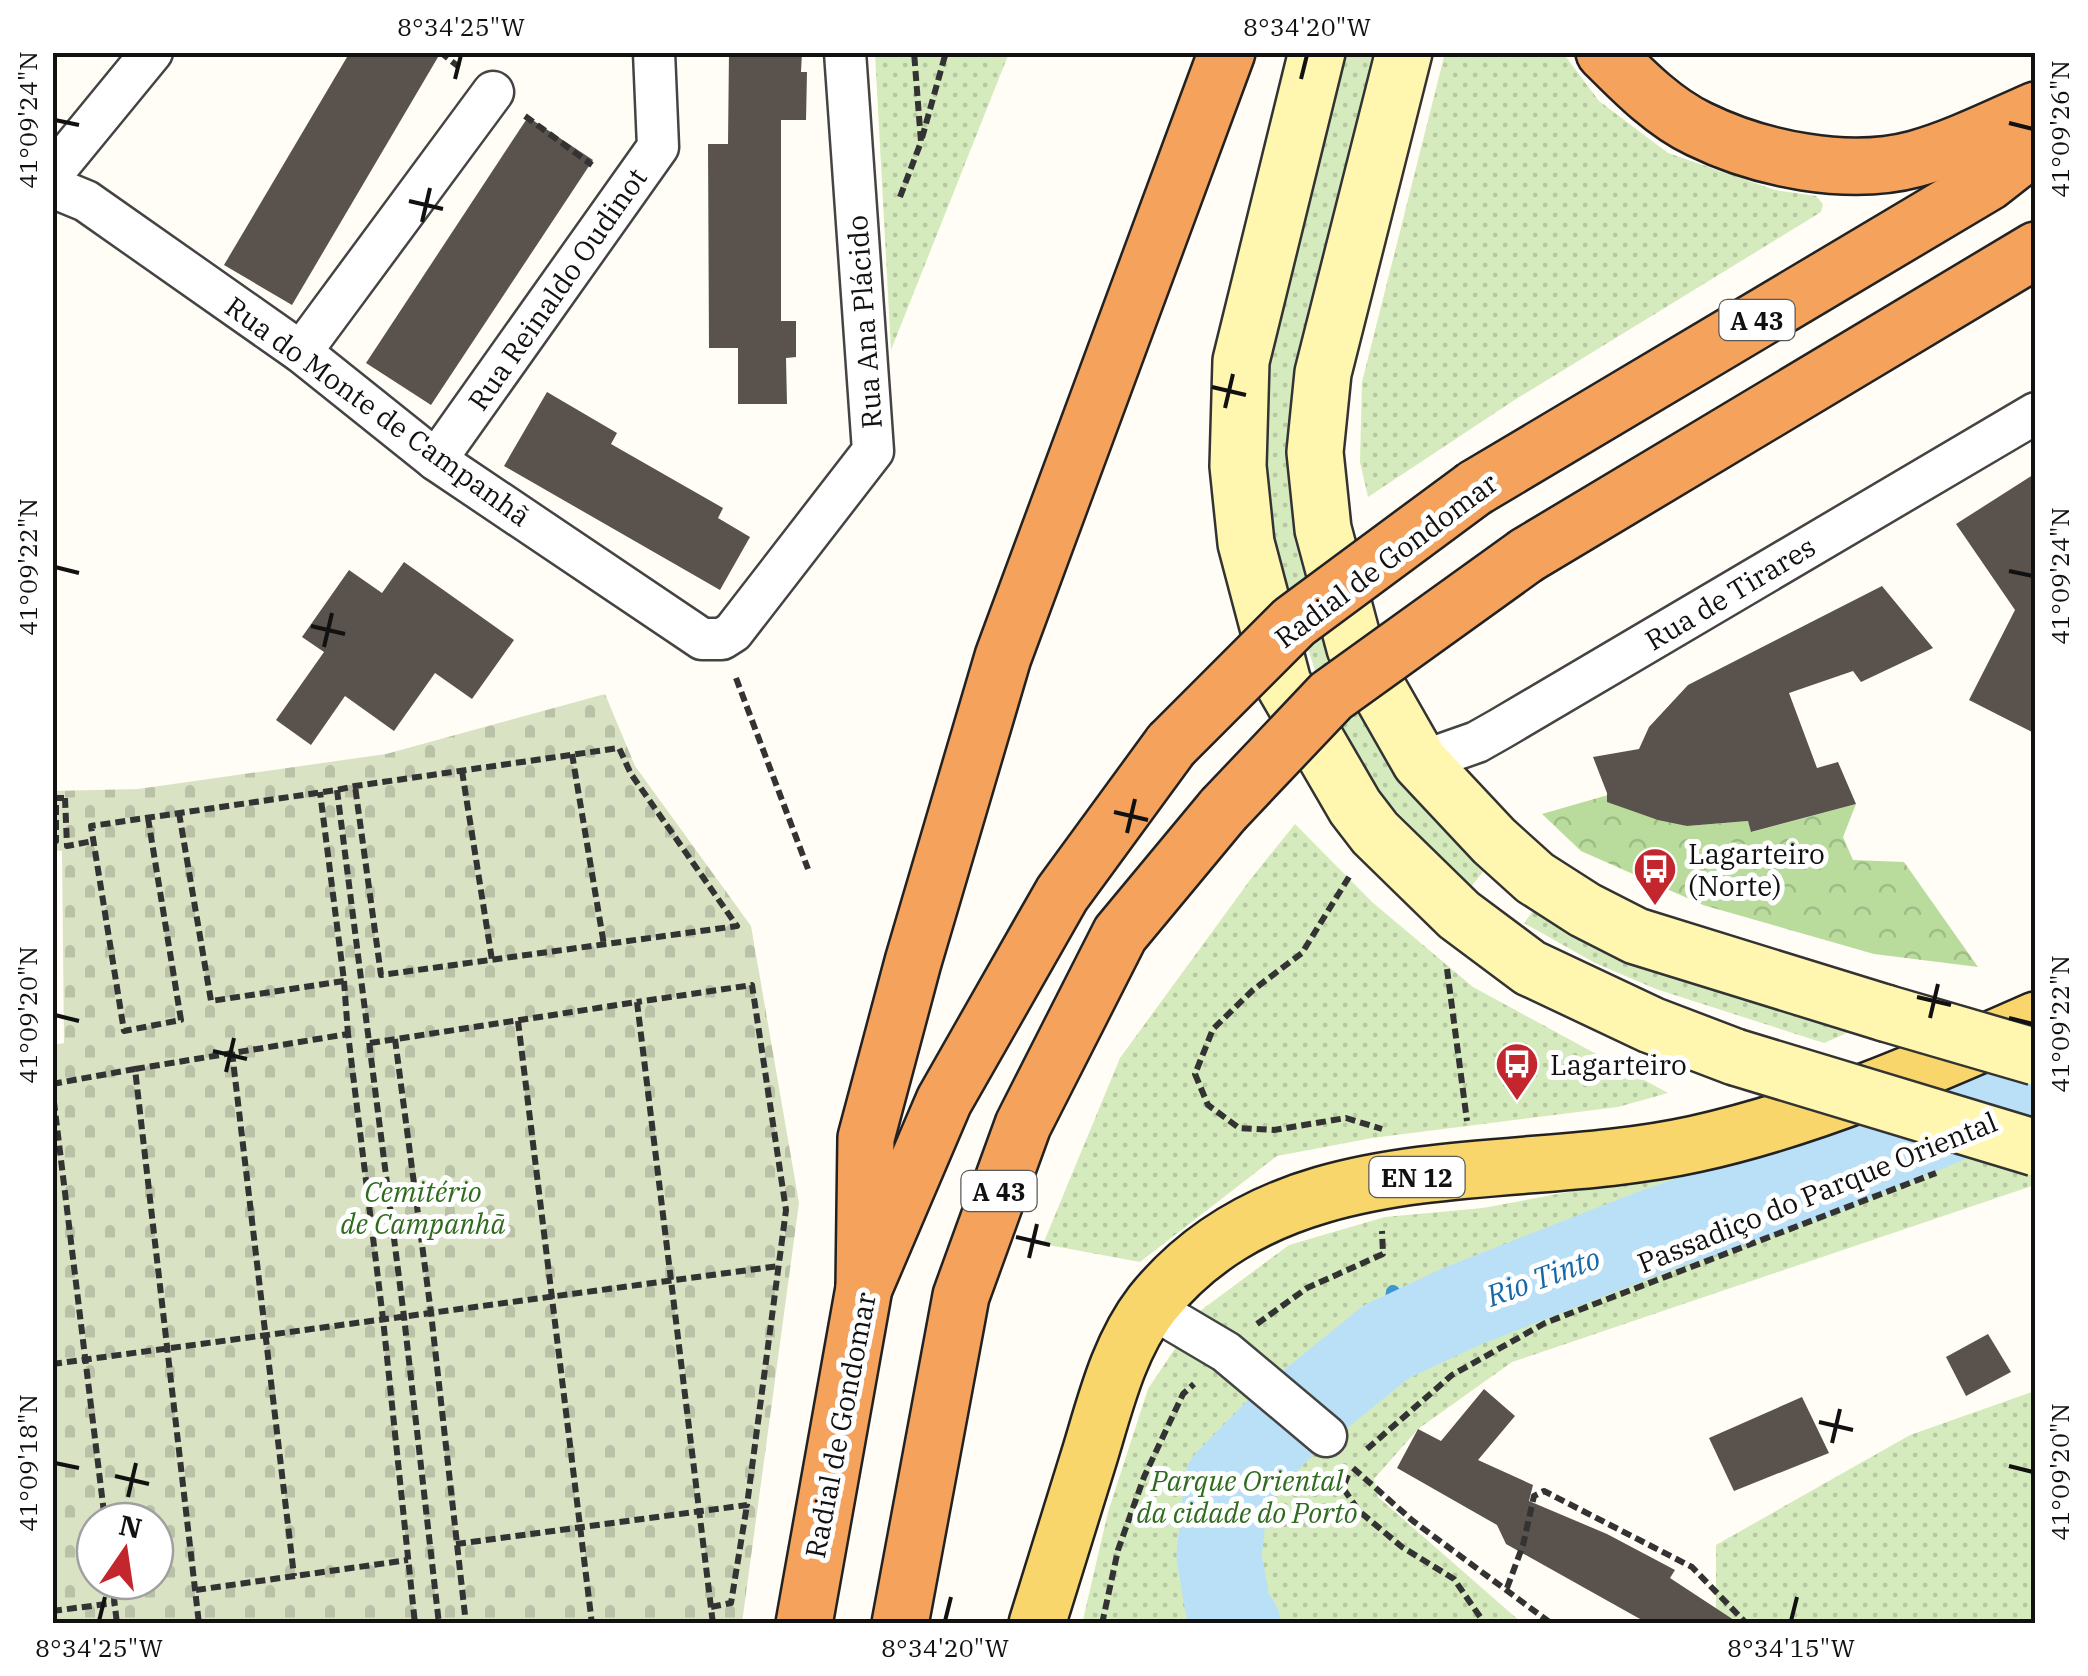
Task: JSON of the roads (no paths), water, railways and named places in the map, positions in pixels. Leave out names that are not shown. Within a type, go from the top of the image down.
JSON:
[{"type":"highway","points":[[864,1288],[866,1138],[918,943],[1003,657],[1227,52]]},
{"type":"highway","points":[[1604,52],[1647,94],[1697,129],[1822,166],[1914,160],[2036,110]]},
{"type":"highway","name":"Radial de Gondomar","points":[[804,1624],[864,1288],[944,1101],[1062,894],[1171,745],[1294,622],[1475,488],[1989,182],[2036,144]]},
{"type":"highway","name":"A 43","points":[[900,1624],[961,1296],[1023,1125],[1120,934],[1223,810],[1331,696],[1527,555],[2036,250]]},
{"type":"main road","points":[[1317,52],[1240,361],[1238,466],[1246,544],[1283,682],[1355,807],[1375,834],[1458,915],[1530,968],[1734,1057],[2036,1148]]},
{"type":"main road","points":[[1404,52],[1322,372],[1315,452],[1323,529],[1354,648],[1420,762],[1522,866],[1585,910],[1636,936],[2036,1057]]},
{"type":"main road","name":"EN 12","points":[[1038,1624],[1113,1378],[1132,1336],[1150,1307],[1179,1274],[1214,1243],[1253,1220],[1358,1183],[1646,1153],[1745,1132],[1801,1116],[2036,1020]]},
{"type":"street","points":[[52,174],[152,52]]},
{"type":"street","name":"Rua Reinaldo Oudinot","points":[[436,460],[658,147],[654,52]]},
{"type":"street","name":"Rua Ana Plácido","points":[[712,639],[733,632],[873,451],[845,52]]},
{"type":"street","points":[[300,352],[492,92]]},
{"type":"street","name":"Rua do Monte de Campanhã","points":[[52,187],[86,202],[300,352],[436,460],[712,639]]},
{"type":"street","name":"Rua de Tirares","points":[[1420,762],[1488,736],[2036,413]]},
{"type":"street","points":[[1150,1307],[1240,1363],[1339,1451]]},
{"type":"waterway","name":"Rio Tinto","points":[[1238,1624],[1229,1614],[1219,1556],[1227,1482],[1281,1427],[1386,1342],[1460,1307],[1649,1233],[1816,1175],[2036,1084]]},
{"type":"waterway","points":[[1386,1342],[1393,1292]]},
{"type":"place","name":"Lagarteiro (Norte)","points":[[1655,907]]},
{"type":"place","name":"Lagarteiro","points":[[1517,1102]]},
{"type":"park label","name":"Cemitério de Campanhã","points":[[423,1207]]},
{"type":"park label","name":"Parque Oriental da cidade do Porto","points":[[1247,1496]]}]
